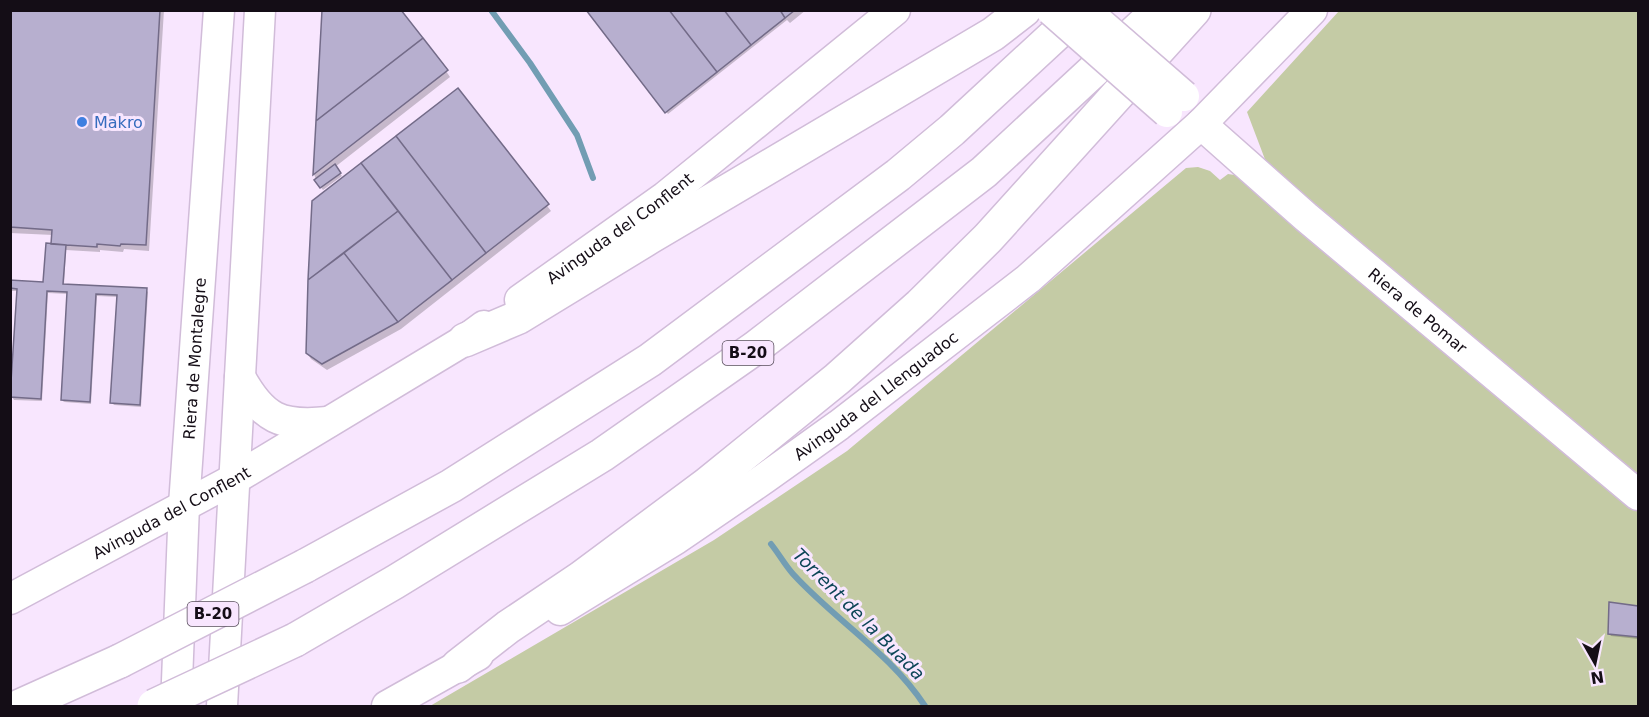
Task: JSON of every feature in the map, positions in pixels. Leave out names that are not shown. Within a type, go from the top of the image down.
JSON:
[{"type":"highway","points":[[465,340],[519,317],[993,34],[1024,10]]},
{"type":"highway","name":"B-20","points":[[20,706],[120,661],[305,566],[451,486],[650,360],[898,175],[952,130],[1084,10]]},
{"type":"highway","name":"B-20","points":[[154,706],[296,640],[602,455],[755,348],[984,172],[1159,10]]},
{"type":"highway","points":[[458,666],[508,627],[582,578],[706,485],[837,379],[911,313],[988,238],[1194,10]]},
{"type":"street","name":"Riera de Montalegre","points":[[176,706],[184,505],[219,10]]},
{"type":"street","points":[[222,706],[260,10]]},
{"type":"street","name":"Avinguda del Conflent","points":[[10,599],[236,478],[465,340],[665,197],[895,10]]},
{"type":"street","points":[[1051,10],[1175,104]]},
{"type":"street","points":[[1084,10],[1175,104]]},
{"type":"street","name":"Avinguda del Llenguadoc","points":[[387,706],[544,619],[676,539],[839,425],[1028,279],[1199,125],[1312,10]]},
{"type":"street","name":"Riera de Pomar","points":[[1175,104],[1638,495]]},
{"type":"street","name":"Avinguda del Conflent","points":[[240,377],[252,398],[266,412],[282,420],[307,424],[328,422]]},
{"type":"green space","points":[[1339,11],[1638,11],[1638,486],[1537,392],[1266,162],[1247,112]]},
{"type":"green space","points":[[1198,167],[1210,171],[1220,180],[1228,174],[1241,176],[1638,509],[1638,706],[430,706],[714,540],[847,451],[1186,168]]},
{"type":"building","name":"Makro","points":[[10,10],[160,10],[146,245],[97,244],[97,247],[51,244],[52,230],[10,227]]},
{"type":"building","points":[[322,10],[401,10],[423,38],[316,121]]},
{"type":"building","points":[[586,10],[669,10],[717,72],[665,113]]},
{"type":"building","points":[[669,10],[724,10],[751,45],[717,72]]},
{"type":"building","points":[[724,10],[780,10],[785,18],[751,45]]},
{"type":"building","points":[[780,10],[795,10],[785,18]]},
{"type":"building","points":[[423,38],[448,70],[313,175],[316,121]]},
{"type":"building","points":[[458,88],[549,204],[486,253],[396,136]]},
{"type":"building","points":[[396,136],[486,253],[452,280],[361,163]]},
{"type":"building","points":[[361,163],[398,211],[308,280],[312,201]]},
{"type":"building","points":[[335,164],[341,173],[320,188],[314,180]]},
{"type":"building","points":[[398,211],[452,280],[398,322],[344,253]]},
{"type":"building","points":[[46,243],[66,245],[63,284],[147,288],[140,405],[110,403],[117,295],[96,294],[90,402],[61,400],[67,292],[47,291],[41,399],[10,397],[17,289],[10,288],[10,280],[43,282]]},
{"type":"building","points":[[344,253],[398,322],[322,364],[306,353],[308,280]]},
{"type":"building","points":[[1609,602],[1638,606],[1638,637],[1608,634]]},
{"type":"waterway","name":"Torrent de la Buada","points":[[491,10],[530,63],[577,135],[593,178]]},
{"type":"waterway","name":"Torrent de la Buada","points":[[771,544],[793,574],[879,653],[911,687],[925,706]]},
{"type":"place","name":"Makro","points":[[82,122]]}]
